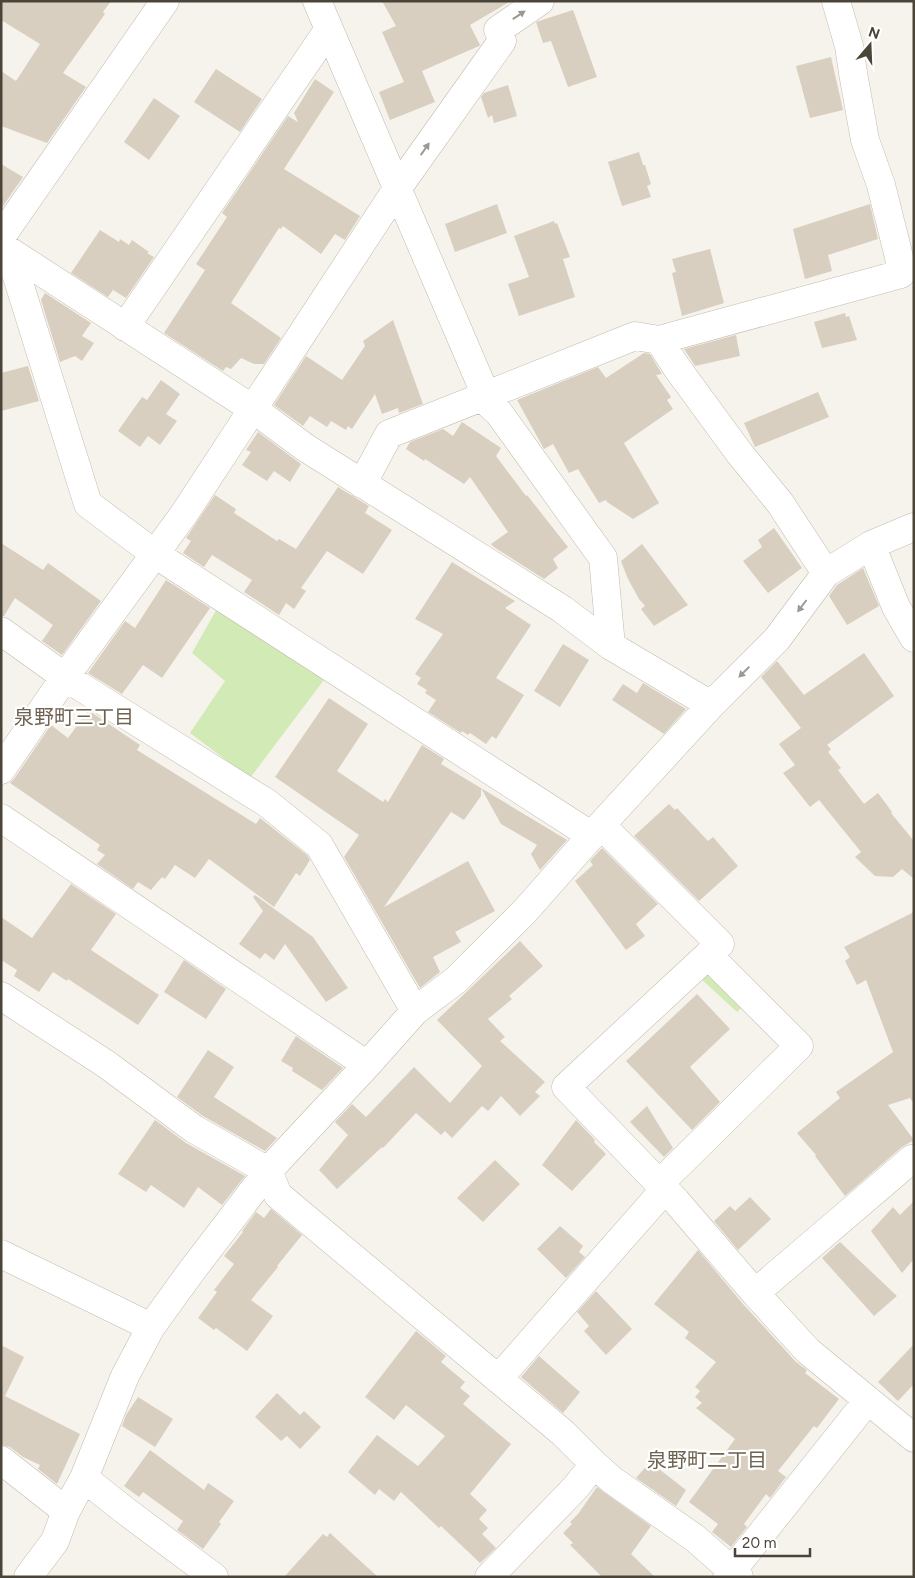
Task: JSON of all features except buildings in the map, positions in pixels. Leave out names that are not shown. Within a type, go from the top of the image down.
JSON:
[{"type":"street","points":[[4,245],[166,1]]},
{"type":"street","points":[[317,1],[490,405],[499,413],[603,558],[611,646]]},
{"type":"street","points":[[1,770],[65,677],[184,514],[500,35],[540,1]]},
{"type":"street","points":[[362,484],[389,434],[635,336],[659,340],[901,274],[906,255],[865,140],[850,46],[836,1]]},
{"type":"street","points":[[126,327],[329,29]]},
{"type":"street","points":[[4,245],[252,409],[306,448],[562,609],[611,646],[711,705]]},
{"type":"street","points":[[4,245],[88,504],[155,554],[596,831],[720,944],[566,1087],[662,1187],[808,1352],[914,1438]]},
{"type":"street","points":[[659,340],[677,368],[740,454],[780,503],[826,573]]},
{"type":"street","points":[[28,1577],[55,1541],[66,1511],[84,1478],[125,1376],[151,1327],[268,1171],[367,1065],[414,1011],[456,980],[525,911],[711,705],[777,639],[826,573],[871,545],[914,527]]},
{"type":"street","points":[[871,545],[896,608],[914,638]]},
{"type":"street","points":[[1,631],[65,677],[267,803],[318,845],[414,1011]]},
{"type":"street","points":[[1,818],[367,1065]]},
{"type":"street","points":[[498,1379],[662,1187],[799,1046],[708,955]]},
{"type":"street","points":[[1,996],[106,1064],[194,1129],[268,1171],[278,1195],[563,1433],[612,1480],[696,1539],[733,1575],[868,1400]]},
{"type":"street","points":[[756,1293],[912,1158],[914,1160]]},
{"type":"street","points":[[1,1254],[151,1327]]},
{"type":"street","points":[[1,1460],[66,1511]]},
{"type":"street","points":[[488,1577],[576,1487],[594,1464]]},
{"type":"street","points":[[84,1478],[123,1510],[214,1577]]},
{"type":"green space","points":[[219,605],[327,676],[250,778],[190,733],[225,681],[192,653]]},
{"type":"green space","points":[[712,964],[750,1000],[737,1012],[699,977]]},
{"type":"district","name":"泉野町三丁目","points":[[74,717]]},
{"type":"district","name":"泉野町二丁目","points":[[707,1460]]}]
